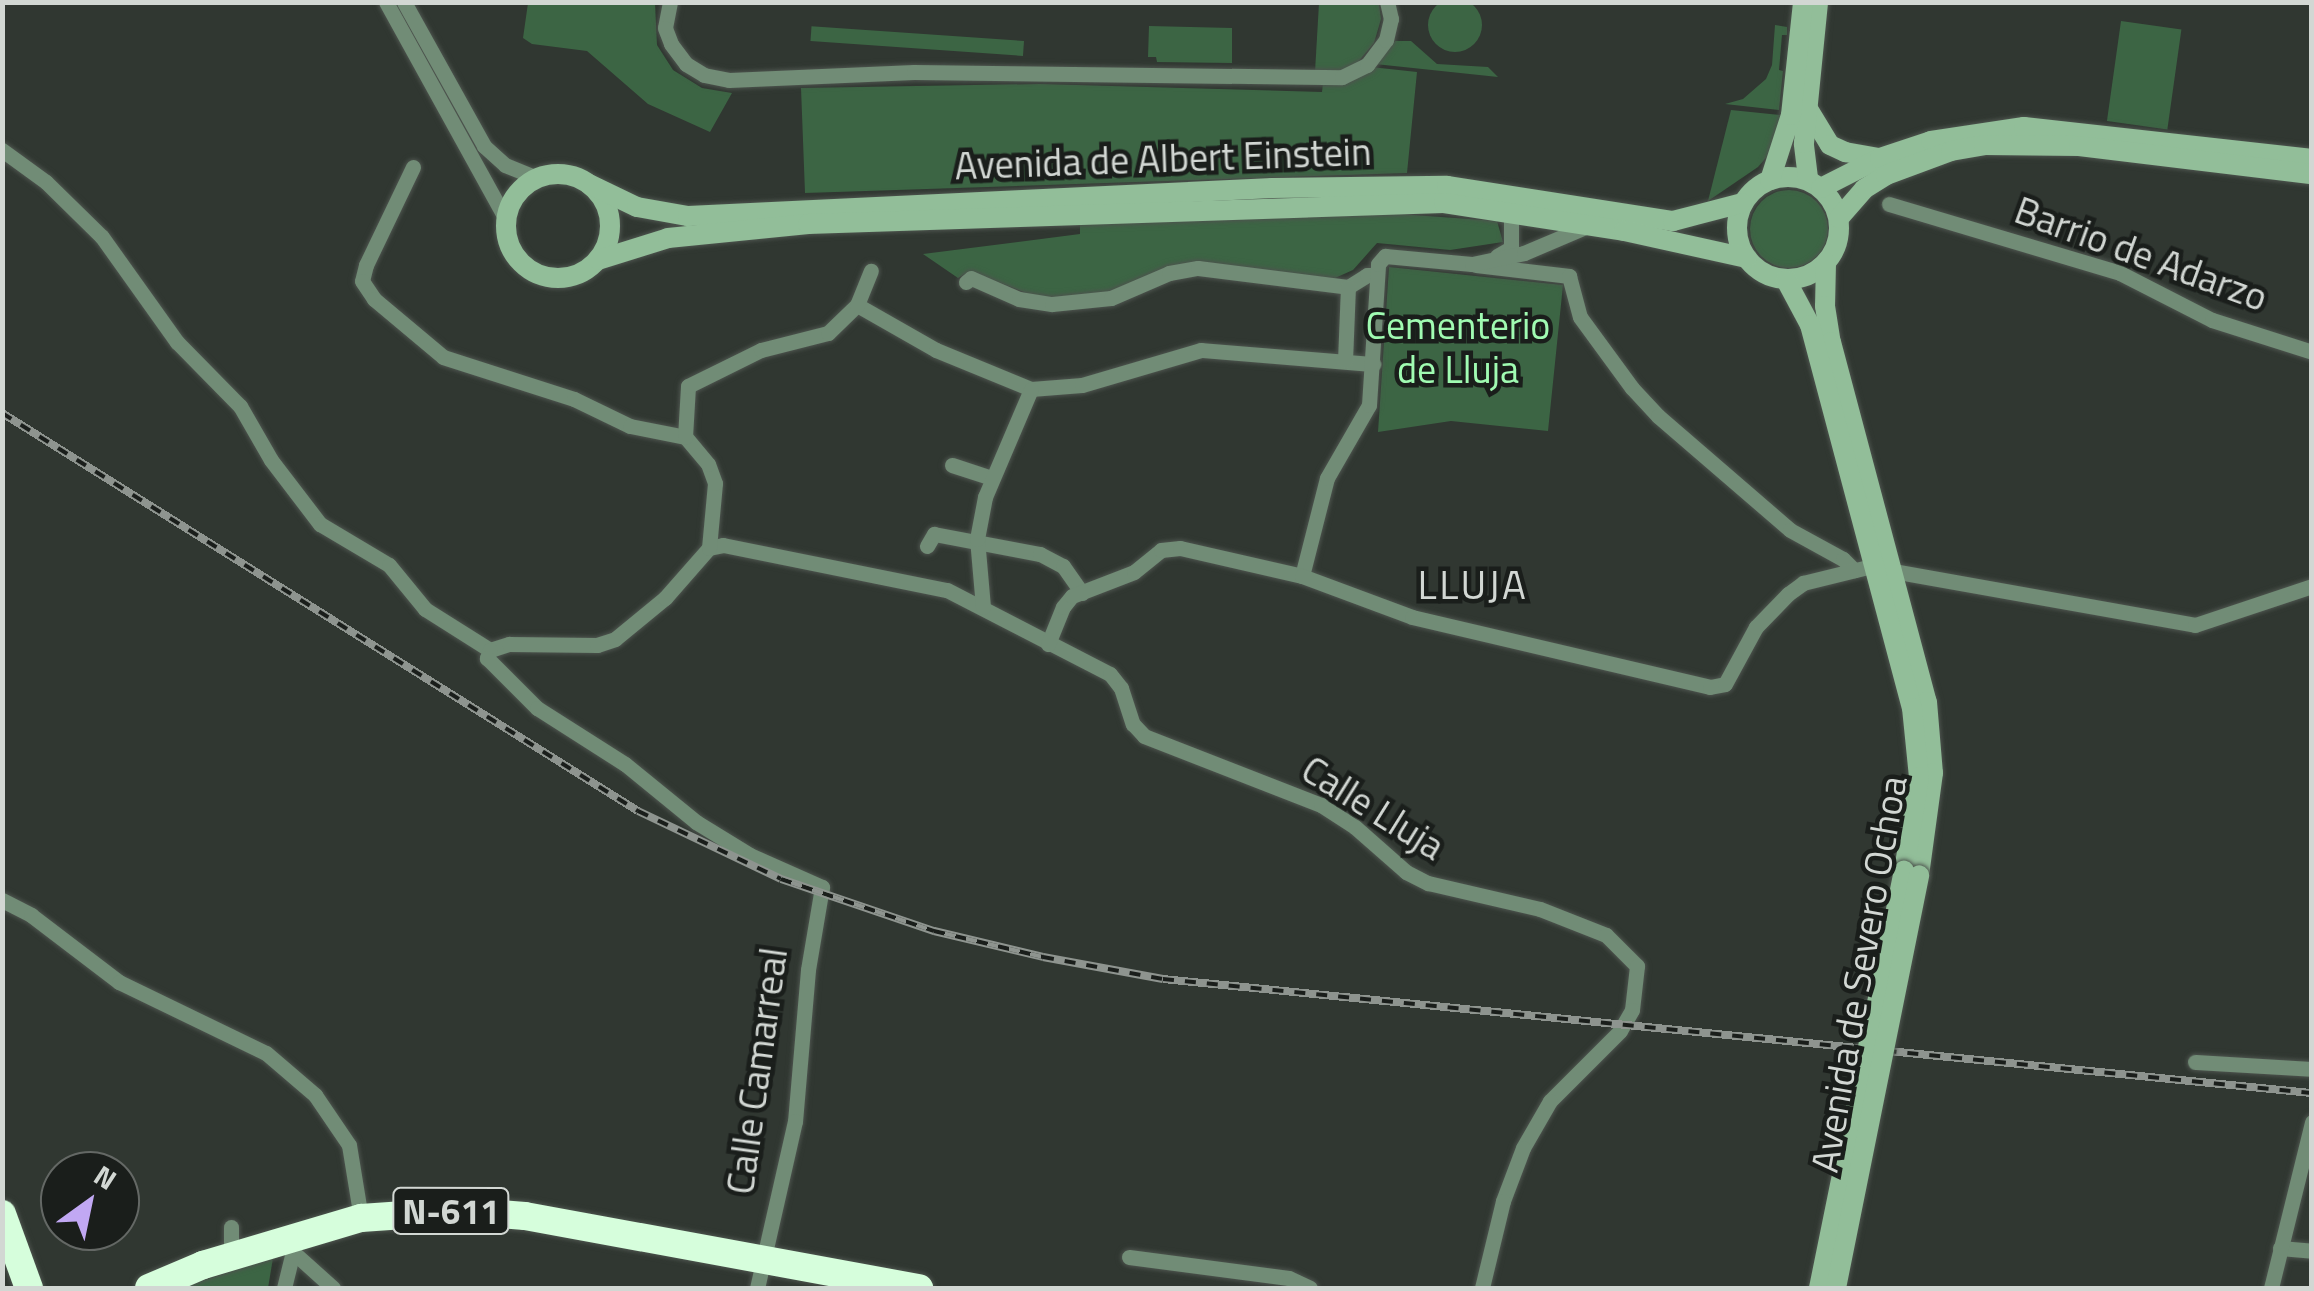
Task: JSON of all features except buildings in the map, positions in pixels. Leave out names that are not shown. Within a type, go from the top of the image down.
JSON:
[{"type":"highway","name":"N-611","points":[[149,1288],[230,1256],[295,1244],[360,1218],[422,1211],[498,1213],[762,1259],[884,1285],[919,1288]]},
{"type":"highway","points":[[2,1214],[29,1288]]},
{"type":"main road","points":[[1803,2],[1791,115],[1770,180],[1742,203],[1737,234],[1747,258],[1762,272],[1786,280],[1803,277],[1826,264],[1838,240],[1839,218],[1814,183],[1807,107],[1818,2]]},
{"type":"main road","points":[[1807,107],[1830,145],[1844,152],[1880,158]]},
{"type":"main road","points":[[1770,180],[1814,183],[1952,135],[2024,127],[2312,159]]},
{"type":"main road","points":[[1839,218],[1864,190],[1886,175],[1952,151],[1984,145],[2079,146],[2312,174]]},
{"type":"main road","points":[[565,174],[589,184],[606,206],[610,235],[598,260],[575,275],[542,276],[512,252],[506,218],[515,197],[536,178],[565,174]]},
{"type":"main road","name":"Avenida de Albert Einstein","points":[[589,184],[637,207],[688,216],[980,198],[1447,186],[1674,220],[1742,203]]},
{"type":"main road","name":"Avenida de Albert Einstein","points":[[598,260],[668,238],[808,224],[1444,202],[1590,225],[1747,258]]},
{"type":"main road","name":"Avenida de Severo Ochoa","points":[[1826,264],[1825,306],[1885,568]]},
{"type":"main road","name":"Avenida de Severo Ochoa","points":[[1786,280],[1810,325],[1927,702],[1933,743],[1932,801],[1911,873],[1819,1288]]},
{"type":"main road","name":"Avenida de Severo Ochoa","points":[[1836,1288],[1911,873]]},
{"type":"street","points":[[386,2],[506,218]]},
{"type":"street","points":[[404,2],[484,146],[505,165],[536,178]]},
{"type":"street","points":[[670,2],[665,28],[686,64],[704,75],[729,80],[914,72],[1342,77],[1367,65],[1386,40],[1391,18],[1387,2]]},
{"type":"street","points":[[2,150],[46,182],[102,237],[177,342],[240,406],[271,460],[312,514],[342,540],[389,565],[425,609],[490,650],[509,644],[598,645],[615,639],[665,598],[709,548],[715,483],[708,464],[685,437],[630,426],[574,399],[443,356],[374,299],[362,281],[366,266],[413,167]]},
{"type":"street","name":"Barrio de Adarzo","points":[[1889,204],[2120,273],[2212,320],[2312,352]]},
{"type":"street","points":[[1493,258],[1512,248],[1511,211]]},
{"type":"street","points":[[1472,264],[1524,253],[1590,225]]},
{"type":"street","points":[[1302,576],[1327,478],[1369,405],[1377,276],[1385,256],[1569,276],[1580,317],[1645,402],[1790,530],[1843,559],[1854,570]]},
{"type":"street","points":[[966,282],[971,278],[1019,299],[1052,304],[1111,298],[1169,273],[1198,268],[1348,287],[1366,274],[1377,276]]},
{"type":"street","points":[[685,437],[685,394],[691,383],[761,350],[821,336],[857,305],[871,271]]},
{"type":"street","points":[[1345,362],[1348,287]]},
{"type":"street","points":[[857,305],[936,350],[1031,389],[1082,385],[1201,350],[1326,364],[1373,364]]},
{"type":"street","points":[[982,607],[978,544],[990,477],[1031,389]]},
{"type":"street","points":[[952,464],[990,477]]},
{"type":"street","points":[[927,546],[934,534],[1050,557],[1063,566],[1082,593]]},
{"type":"street","name":"Calle Lluja","points":[[709,548],[722,545],[947,590],[1116,678],[1133,724],[1144,736],[1321,805],[1428,883],[1540,909],[1606,935],[1637,966],[1638,986],[1624,1025],[1550,1101],[1522,1148],[1503,1201],[1482,1288]]},
{"type":"street","points":[[1048,644],[1063,607],[1082,593],[1134,572],[1161,550],[1180,548],[1302,576],[1412,617],[1710,687],[1726,684],[1756,627],[1788,594],[1803,583],[1854,570],[1885,568],[2164,623],[2195,625],[2312,586]]},
{"type":"street","name":"Calle Camarreal","points":[[490,650],[487,658],[537,708],[625,764],[696,822],[750,855],[817,882],[822,894],[808,970],[795,1121],[758,1288]]},
{"type":"street","points":[[2,900],[31,916],[119,982],[266,1053],[315,1095],[349,1145],[360,1218]]},
{"type":"street","points":[[2195,1062],[2312,1069]]},
{"type":"street","points":[[2271,1288],[2312,1122]]},
{"type":"street","points":[[230,1256],[231,1227]]},
{"type":"street","points":[[284,1288],[295,1244]]},
{"type":"street","points":[[295,1244],[333,1288]]},
{"type":"street","points":[[2280,1248],[2312,1251]]},
{"type":"street","points":[[1129,1257],[1290,1278],[1310,1288]]},
{"type":"green space","points":[[1455,-2],[1474,6],[1482,25],[1474,44],[1455,52],[1436,44],[1428,25],[1436,6]]},
{"type":"green space","points":[[528,3],[655,3],[657,45],[673,70],[702,88],[732,93],[710,132],[648,104],[587,51],[532,44],[523,38]]},
{"type":"green space","points":[[1319,3],[1379,4],[1381,19],[1374,43],[1358,62],[1339,71],[1315,72]]},
{"type":"green space","points":[[2121,21],[2181,29],[2167,130],[2107,121]]},
{"type":"green space","points":[[1775,25],[1787,27],[1787,35],[1782,35],[1779,110],[1725,104],[1743,99],[1766,79],[1772,65]]},
{"type":"green space","points":[[812,26],[1024,41],[1023,56],[810,41]]},
{"type":"green space","points":[[1149,26],[1232,28],[1232,63],[1157,62],[1156,57],[1148,57]]},
{"type":"green space","points":[[1395,41],[1411,41],[1437,64],[1488,67],[1498,77],[1375,64]]},
{"type":"green space","points":[[1371,67],[1417,72],[1407,173],[805,193],[801,88],[1040,84],[1322,92],[1323,83]]},
{"type":"green space","points":[[1731,110],[1780,115],[1780,123],[1770,153],[1758,167],[1708,201]]},
{"type":"green space","points":[[1789,190],[1817,201],[1828,229],[1817,257],[1789,268],[1761,257],[1750,229],[1761,201]]},
{"type":"green space","points":[[1399,214],[1497,221],[1503,242],[1450,250],[1377,243],[1353,270],[1335,278],[1194,264],[1096,296],[1062,300],[1034,296],[970,271],[958,278],[923,254],[1080,234],[1080,224]]},
{"type":"green space","name":"Cementerio de Lluja","points":[[1389,267],[1563,285],[1548,431],[1451,421],[1378,432]]},
{"type":"green space","points":[[273,1258],[268,1288],[180,1288]]},
{"type":"railway","points":[[2,413],[638,811],[781,879],[934,931],[1043,957],[1163,979],[2312,1093]]},
{"type":"district","name":"LLUJA","points":[[1473,585]]}]
